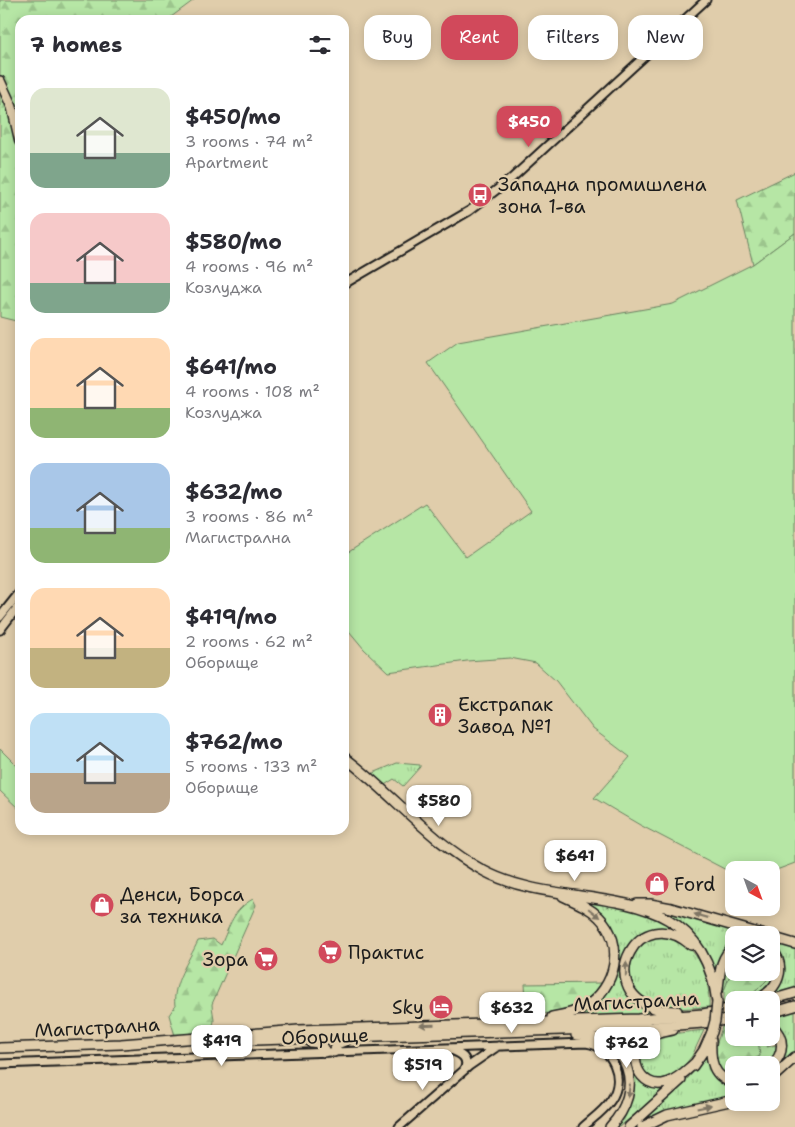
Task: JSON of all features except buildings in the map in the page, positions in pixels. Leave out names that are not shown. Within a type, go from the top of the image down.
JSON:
[{"type":"main road","points":[[0,81],[12,107],[15,120]]},
{"type":"main road","points":[[349,761],[369,777],[422,828],[460,857],[498,878],[551,891],[665,911],[728,926]]},
{"type":"main road","points":[[493,1028],[577,1011],[598,997],[610,980],[614,967],[615,953],[612,939],[606,926],[586,908],[551,891]]},
{"type":"main road","points":[[665,911],[700,948],[707,962],[718,1002]]},
{"type":"main road","points":[[707,962],[696,949],[680,936],[659,932],[645,936],[634,945],[626,959],[624,970],[630,990],[638,1000],[645,1004],[658,1009],[703,1019],[725,1020]]},
{"type":"main road","points":[[780,940],[795,944]]},
{"type":"main road","points":[[629,1127],[680,1080],[704,1050],[716,1021],[721,964],[725,955]]},
{"type":"main road","points":[[769,991],[777,981]]},
{"type":"main road","points":[[780,997],[795,993]]},
{"type":"main road","points":[[780,1010],[795,1006]]},
{"type":"main road","name":"Магистрална","points":[[703,1019],[725,1011]]},
{"type":"main road","points":[[121,1044],[359,1037],[493,1028],[652,1027],[703,1019]]},
{"type":"main road","points":[[695,1063],[673,1080],[659,1084],[649,1082],[641,1076],[636,1067],[635,1056],[640,1044],[651,1036],[703,1019]]},
{"type":"main road","points":[[493,1028],[585,1035],[598,1038],[610,1045],[626,1065],[630,1081],[626,1104],[619,1117],[610,1127]]},
{"type":"main road","name":"Магистрална","points":[[0,1048],[121,1044],[299,1030],[493,1028]]},
{"type":"main road","points":[[712,1032],[710,1056],[712,1065],[720,1076],[725,1078]]},
{"type":"main road","points":[[334,1052],[339,1042],[359,1037]]},
{"type":"main road","points":[[780,1038],[782,1046],[780,1056]]},
{"type":"main road","points":[[280,1039],[319,1043],[323,1046],[324,1052]]},
{"type":"main road","points":[[780,1070],[795,1056]]},
{"type":"main road","points":[[642,1127],[667,1115],[725,1102]]},
{"type":"main road","points":[[624,1127],[647,1110]]},
{"type":"street","points":[[349,281],[469,211],[512,178],[706,0]]},
{"type":"street","points":[[0,617],[15,598]]},
{"type":"street","points":[[0,630],[15,610]]},
{"type":"street","name":"Оборище","points":[[0,1064],[582,1043],[600,1048],[613,1062],[618,1082],[612,1100],[583,1127]]},
{"type":"street","points":[[399,1127],[462,1072],[498,1046]]},
{"type":"street","points":[[443,1048],[457,1052],[462,1056],[466,1063],[462,1072]]},
{"type":"green space","points":[[0,0],[194,0],[174,15],[15,15],[15,321],[0,317]]},
{"type":"green space","points":[[795,172],[795,233],[753,264],[737,200]]},
{"type":"green space","points":[[795,233],[795,863],[780,869],[780,861],[725,861],[725,869],[640,825],[594,798],[630,757],[593,729],[556,681],[536,663],[510,658],[467,661],[388,672],[364,649],[349,631],[349,552],[425,503],[466,557],[531,511],[428,363],[458,342],[673,304],[753,264]]},
{"type":"green space","points":[[0,749],[15,764],[15,805],[0,791]]},
{"type":"green space","points":[[397,763],[420,765],[403,786],[394,779],[383,786],[371,774]]},
{"type":"green space","points":[[576,898],[635,910],[663,920],[682,934],[641,935],[623,980],[658,1014],[567,1017],[608,988],[613,934]]},
{"type":"green space","points":[[253,899],[256,905],[212,1004],[214,1021],[212,1026],[204,1032],[175,1036],[169,1015],[175,1006],[176,989],[182,972],[198,941],[213,939],[221,945],[236,913]]},
{"type":"green space","points":[[668,911],[725,927],[725,956],[717,976],[703,948],[683,926],[666,914]]},
{"type":"green space","points":[[667,935],[689,948],[700,962],[709,992],[709,1007],[674,1009],[646,1002],[632,987],[628,968],[636,948],[649,938]]},
{"type":"green space","points":[[780,942],[795,947],[795,989],[780,993],[780,991],[773,991],[780,982]]},
{"type":"green space","points":[[725,964],[725,981],[728,981],[724,991],[722,978]]},
{"type":"green space","points":[[728,981],[766,981],[756,991],[725,991],[724,1005],[724,991]]},
{"type":"green space","points":[[766,981],[773,981],[772,986],[765,991],[756,991]]},
{"type":"green space","points":[[603,983],[589,1000],[580,1005],[570,1009],[527,1015],[525,984]]},
{"type":"green space","points":[[795,1008],[795,1052],[780,1067],[782,1057],[779,1046],[780,1012]]},
{"type":"green space","points":[[725,1026],[725,1046],[759,1046],[760,1056],[725,1056],[725,1076],[717,1070],[714,1052],[722,1027]]},
{"type":"green space","points":[[665,1029],[643,1038],[637,1074],[670,1086],[619,1127],[613,1127],[622,1117],[628,1064],[587,1033]]},
{"type":"green space","points":[[704,1030],[692,1056],[673,1078],[655,1082],[642,1072],[639,1056],[642,1048],[647,1043],[656,1038],[676,1033]]},
{"type":"green space","points":[[758,1046],[780,1046],[776,1056],[759,1056]]},
{"type":"green space","points":[[708,1050],[725,1074],[725,1100],[636,1125],[685,1081]]},
{"type":"place","name":"Западна промишлена зона 1-ва","points":[[480,195]]},
{"type":"place","name":"Екстрапак Завод №1","points":[[440,715]]},
{"type":"place","name":"Ford","points":[[657,884]]},
{"type":"place","name":"Денси, Борса за техника","points":[[102,905]]},
{"type":"place","name":"Практис","points":[[330,952]]},
{"type":"place","name":"Зора","points":[[266,959]]},
{"type":"place","name":"Sky","points":[[441,1007]]}]
